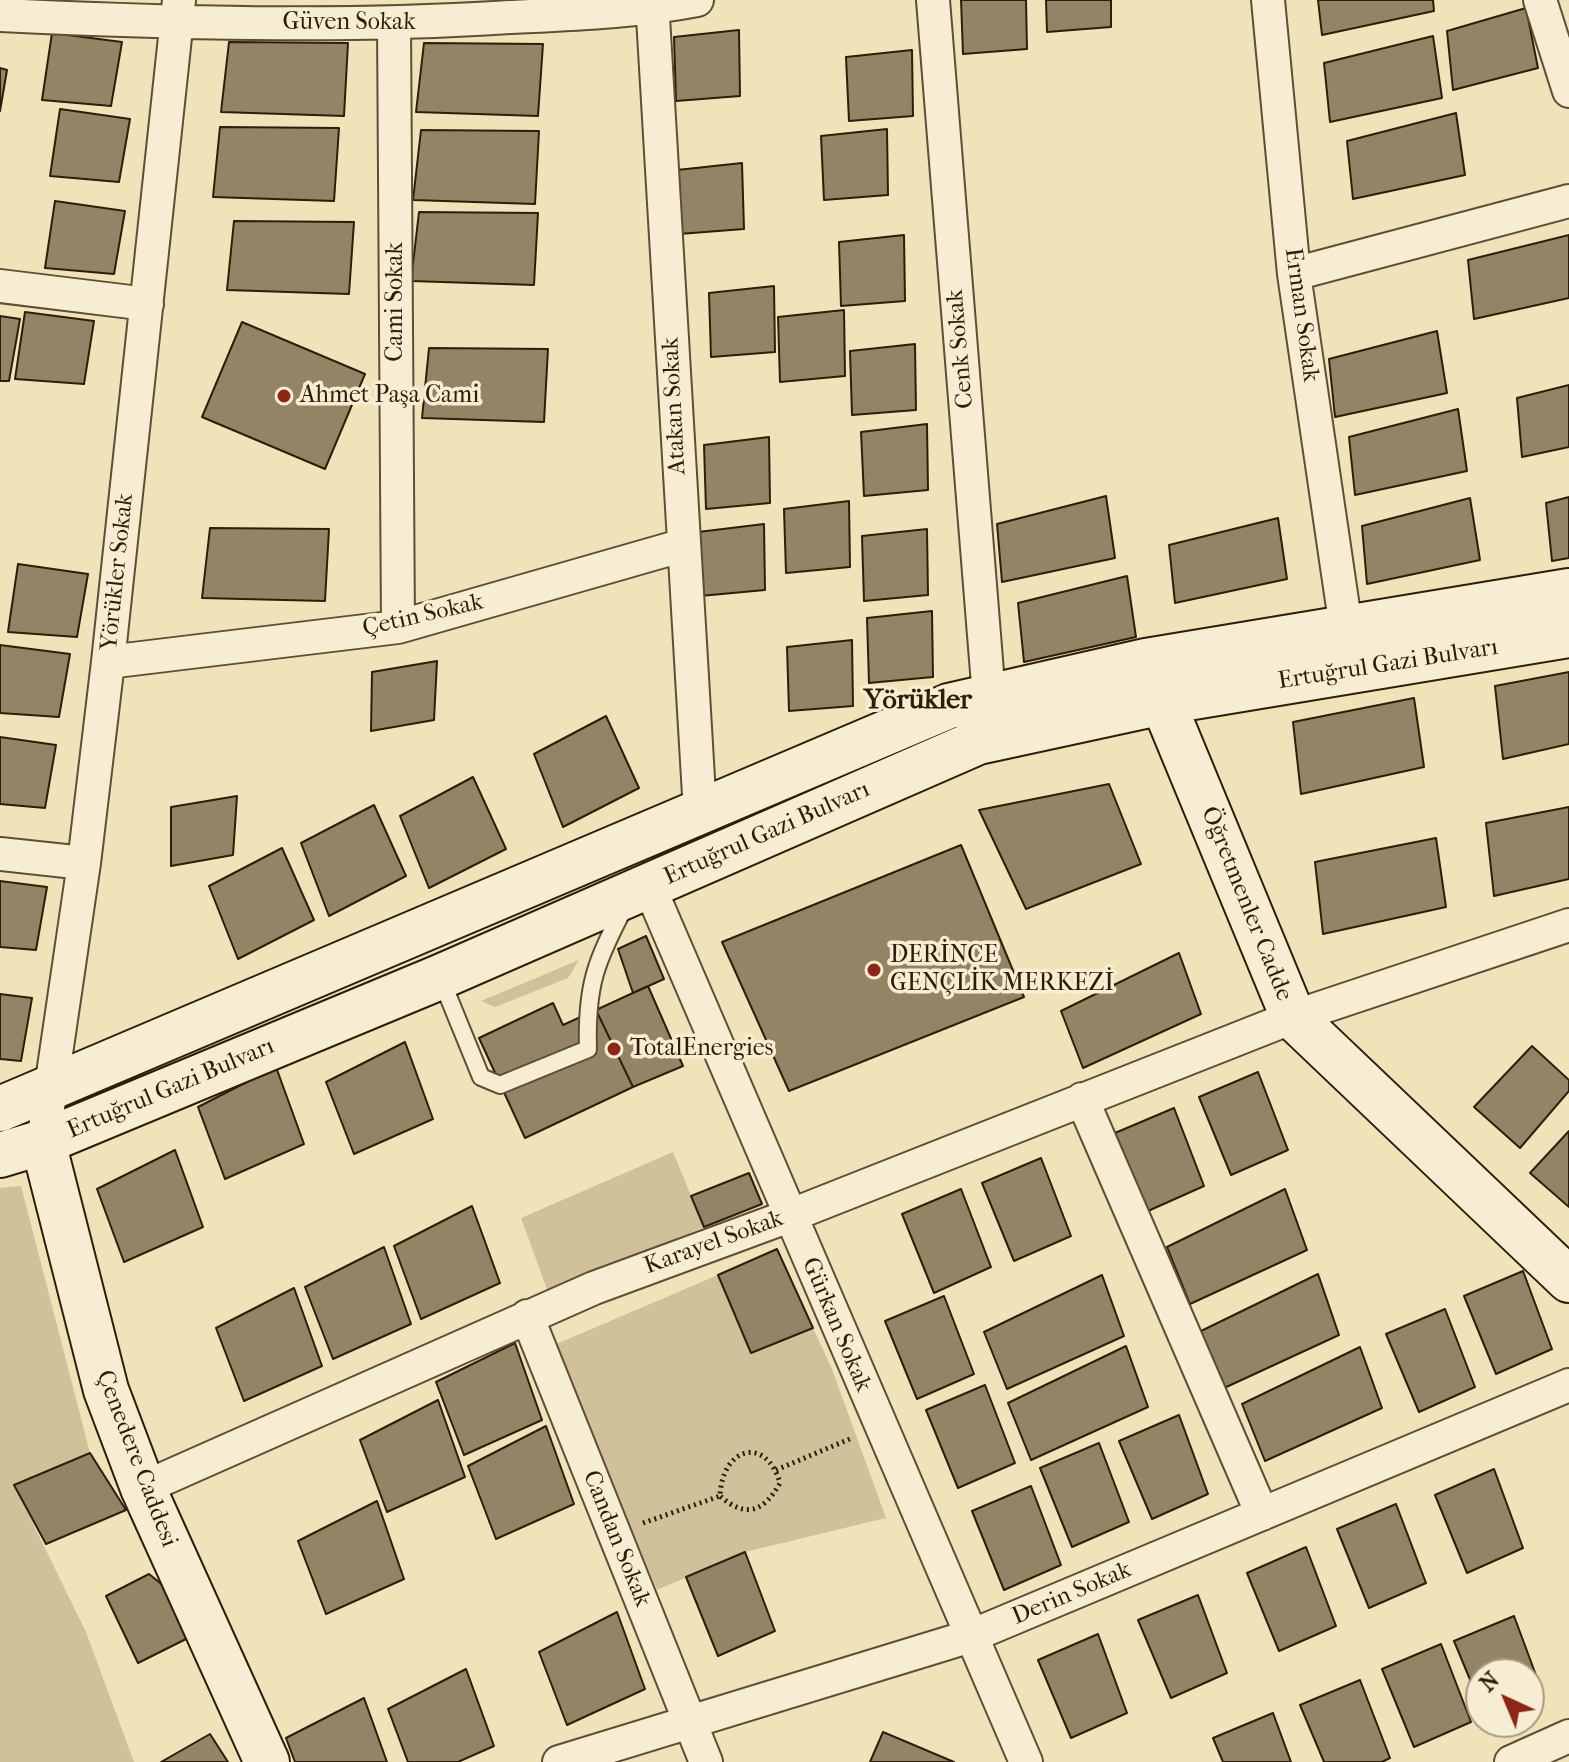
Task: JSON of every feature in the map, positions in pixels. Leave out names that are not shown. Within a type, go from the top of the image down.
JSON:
[{"type":"main road","name":"Ertuğrul Gazi Bulvarı","points":[[0,1109],[949,706],[1146,661],[1569,591]]},
{"type":"main road","name":"Ertuğrul Gazi Bulvarı","points":[[0,1155],[43,1142],[440,977],[978,742],[1163,702],[1569,635]]},
{"type":"main road","name":"Öğretmenler Cadde","points":[[1146,661],[1293,1017],[1564,1268]]},
{"type":"main road","name":"Çenedere Caddesi","points":[[43,1142],[106,1390],[143,1488],[267,1762]]},
{"type":"street","name":"Güven Sokak","points":[[0,15],[178,11],[394,24],[697,0]]},
{"type":"street","name":"Cenk Sokak","points":[[933,0],[989,697]]},
{"type":"street","name":"Erman Sokak","points":[[1268,0],[1294,274],[1346,628]]},
{"type":"street","points":[[1540,0],[1569,91]]},
{"type":"street","name":"Atakan Sokak","points":[[652,4],[700,812]]},
{"type":"street","name":"Yörükler Sokak","points":[[43,1142],[84,863],[108,662],[178,11]]},
{"type":"street","name":"Cami Sokak","points":[[394,24],[398,627]]},
{"type":"street","points":[[1294,274],[1569,201]]},
{"type":"street","points":[[0,286],[147,304]]},
{"type":"street","name":"Çetin Sokak","points":[[108,662],[398,627],[684,545]]},
{"type":"street","points":[[0,854],[84,863]]},
{"type":"street","name":"Gürkan Sokak","points":[[641,890],[789,1216],[1026,1762]]},
{"type":"street","name":"Karayel Sokak","points":[[143,1488],[527,1316],[1293,1017],[1569,925]]},
{"type":"street","points":[[1082,1099],[1262,1514]]},
{"type":"street","name":"Candan Sokak","points":[[527,1316],[706,1762]]},
{"type":"street","name":"Derin Sokak","points":[[559,1762],[971,1636],[1569,1385]]},
{"type":"street","points":[[1511,1762],[1569,1736]]},
{"type":"lane","points":[[440,977],[481,1077],[500,1085],[588,1049],[587,1006],[596,959],[641,890]]},
{"type":"path","points":[[776,1470],[856,1436]]},
{"type":"path","points":[[749,1452],[764,1457],[776,1470],[780,1483],[769,1503],[752,1510],[736,1506],[720,1496],[725,1467],[735,1457],[749,1452]]},
{"type":"path","points":[[631,1528],[720,1496]]},
{"type":"shaded area","points":[[579,960],[568,978],[495,1007],[481,1001]]},
{"type":"shaded area","points":[[673,1152],[704,1227],[548,1292],[521,1218]]},
{"type":"shaded area","points":[[21,1186],[90,1453],[14,1485],[86,1632],[134,1762],[0,1762],[0,1188]]},
{"type":"shaded area","points":[[718,1275],[751,1352],[813,1328],[832,1369],[886,1518],[745,1552],[657,1590],[554,1345]]},
{"type":"building","points":[[961,0],[1026,0],[1027,49],[963,54]]},
{"type":"building","points":[[1046,0],[1111,0],[1111,27],[1047,32]]},
{"type":"building","points":[[1318,0],[1433,0],[1434,11],[1322,35]]},
{"type":"building","points":[[1526,8],[1538,68],[1453,90],[1447,31]]},
{"type":"building","points":[[739,30],[740,96],[676,101],[674,37]]},
{"type":"building","points":[[52,33],[122,42],[111,106],[42,100]]},
{"type":"building","points":[[1433,36],[1442,98],[1330,122],[1324,63]]},
{"type":"building","points":[[229,42],[348,43],[344,116],[221,112]]},
{"type":"building","points":[[424,43],[543,44],[538,116],[416,112]]},
{"type":"building","points":[[912,50],[913,116],[849,121],[846,57]]},
{"type":"building","points":[[0,68],[7,70],[0,111]]},
{"type":"building","points":[[60,109],[130,119],[119,182],[50,176]]},
{"type":"building","points":[[1456,113],[1465,175],[1353,199],[1347,141]]},
{"type":"building","points":[[220,127],[339,128],[334,201],[213,197]]},
{"type":"building","points":[[887,129],[888,195],[824,200],[821,136]]},
{"type":"building","points":[[421,130],[539,131],[535,204],[413,200]]},
{"type":"building","points":[[742,163],[744,229],[679,234],[677,170]]},
{"type":"building","points":[[55,201],[125,211],[114,274],[45,268]]},
{"type":"building","points":[[419,212],[538,213],[534,285],[411,281]]},
{"type":"building","points":[[234,221],[354,222],[349,294],[227,290]]},
{"type":"building","points":[[904,235],[905,301],[841,306],[839,242]]},
{"type":"building","points":[[1569,235],[1569,298],[1474,319],[1468,260]]},
{"type":"building","points":[[774,286],[775,352],[711,357],[709,293]]},
{"type":"building","points":[[844,310],[845,376],[780,382],[778,317]]},
{"type":"building","points":[[25,312],[94,321],[84,384],[15,379]]},
{"type":"building","points":[[0,316],[20,319],[9,381],[0,381]]},
{"type":"building","name":"Ahmet Paşa Cami","points":[[242,322],[365,374],[325,469],[202,417]]},
{"type":"building","points":[[1437,331],[1447,393],[1335,417],[1329,359]]},
{"type":"building","points":[[915,344],[916,410],[852,415],[850,351]]},
{"type":"building","points":[[429,348],[548,349],[544,422],[422,418]]},
{"type":"building","points":[[1569,385],[1569,447],[1522,457],[1517,398]]},
{"type":"building","points":[[1458,409],[1467,471],[1355,495],[1349,437]]},
{"type":"building","points":[[927,424],[928,490],[864,496],[861,432]]},
{"type":"building","points":[[769,437],[770,503],[706,509],[704,445]]},
{"type":"building","points":[[1106,496],[1115,558],[1002,582],[997,524]]},
{"type":"building","points":[[1569,497],[1569,558],[1552,561],[1546,503]]},
{"type":"building","points":[[1470,498],[1480,560],[1367,584],[1362,526]]},
{"type":"building","points":[[849,501],[850,567],[786,573],[784,509]]},
{"type":"building","points":[[1278,518],[1287,579],[1175,603],[1169,545]]},
{"type":"building","points":[[764,524],[765,590],[700,596],[698,532]]},
{"type":"building","points":[[210,528],[329,529],[325,601],[202,598]]},
{"type":"building","points":[[927,529],[928,595],[864,601],[862,536]]},
{"type":"building","points":[[18,564],[88,574],[77,637],[8,632]]},
{"type":"building","points":[[1127,576],[1136,637],[1024,662],[1018,603]]},
{"type":"building","points":[[932,611],[933,677],[869,683],[867,618]]},
{"type":"building","points":[[852,640],[853,706],[789,711],[787,647]]},
{"type":"building","points":[[0,645],[70,654],[59,717],[0,713]]},
{"type":"building","points":[[437,661],[434,720],[371,731],[372,672]]},
{"type":"building","points":[[1569,672],[1569,744],[1503,759],[1495,686]]},
{"type":"building","points":[[1414,698],[1424,767],[1301,794],[1293,722]]},
{"type":"building","points":[[606,716],[639,788],[563,827],[534,754]]},
{"type":"building","points":[[0,737],[56,745],[45,808],[0,804]]},
{"type":"building","points":[[473,777],[506,849],[429,888],[400,816]]},
{"type":"building","points":[[1109,784],[1141,864],[1026,909],[979,810]]},
{"type":"building","points":[[237,796],[233,855],[171,866],[171,807]]},
{"type":"building","points":[[374,805],[406,876],[329,916],[301,843]]},
{"type":"building","points":[[1569,807],[1569,879],[1494,896],[1486,823]]},
{"type":"building","points":[[1436,838],[1446,907],[1323,934],[1315,862]]},
{"type":"building","name":"DERİNCE GENÇLİK MERKEZİ","points":[[961,845],[1024,997],[789,1091],[722,942]]},
{"type":"building","points":[[282,848],[314,920],[238,959],[209,886]]},
{"type":"building","points":[[0,881],[47,887],[36,950],[0,947]]},
{"type":"building","points":[[646,936],[664,979],[633,993],[618,949]]},
{"type":"building","points":[[1179,953],[1201,1014],[1083,1068],[1061,1011]]},
{"type":"building","points":[[648,986],[683,1066],[633,1087],[596,1010]]},
{"type":"building","points":[[0,994],[32,998],[21,1061],[0,1059]]},
{"type":"building","points":[[553,1003],[563,1025],[596,1010],[633,1087],[525,1138],[479,1038]]},
{"type":"building","points":[[405,1042],[433,1119],[354,1154],[326,1082]]},
{"type":"building","points":[[1532,1046],[1569,1080],[1569,1091],[1520,1148],[1474,1107]]},
{"type":"building","points":[[276,1067],[304,1144],[225,1179],[198,1107]]},
{"type":"building","points":[[1258,1072],[1288,1150],[1231,1175],[1199,1097]]},
{"type":"building","points":[[1174,1108],[1204,1186],[1148,1211],[1115,1133]]},
{"type":"building","points":[[1569,1131],[1569,1207],[1530,1173]]},
{"type":"building","points":[[175,1150],[203,1227],[124,1262],[97,1189]]},
{"type":"building","points":[[1041,1158],[1071,1236],[1014,1261],[982,1183]]},
{"type":"building","points":[[749,1173],[762,1204],[704,1227],[691,1196]]},
{"type":"building","points":[[961,1189],[991,1267],[934,1293],[902,1214]]},
{"type":"building","points":[[1285,1189],[1307,1250],[1190,1304],[1167,1247]]},
{"type":"building","points":[[472,1206],[500,1283],[421,1319],[394,1246]]},
{"type":"building","points":[[384,1247],[411,1324],[333,1359],[305,1287]]},
{"type":"building","points":[[777,1249],[813,1328],[751,1353],[718,1275]]},
{"type":"building","points":[[1523,1271],[1552,1349],[1496,1374],[1464,1296]]},
{"type":"building","points":[[1318,1274],[1339,1335],[1222,1389],[1199,1332]]},
{"type":"building","points":[[1102,1275],[1124,1336],[1007,1389],[984,1332]]},
{"type":"building","points":[[294,1288],[322,1366],[244,1401],[216,1328]]},
{"type":"building","points":[[944,1296],[974,1374],[917,1399],[885,1321]]},
{"type":"building","points":[[1445,1309],[1475,1387],[1419,1412],[1386,1334]]},
{"type":"building","points":[[515,1343],[542,1420],[464,1455],[436,1382]]},
{"type":"building","points":[[1126,1346],[1148,1407],[1031,1460],[1008,1403]]},
{"type":"building","points":[[1360,1347],[1382,1408],[1265,1461],[1242,1404]]},
{"type":"building","points":[[985,1385],[1015,1463],[958,1488],[926,1410]]},
{"type":"building","points":[[438,1400],[465,1477],[387,1512],[360,1440]]},
{"type":"building","points":[[1179,1415],[1208,1494],[1152,1519],[1119,1441]]},
{"type":"building","points":[[546,1426],[574,1504],[496,1539],[468,1466]]},
{"type":"building","points":[[1099,1443],[1129,1522],[1072,1547],[1040,1468]]},
{"type":"building","points":[[90,1453],[126,1510],[46,1544],[14,1485]]},
{"type":"building","points":[[1494,1469],[1523,1548],[1467,1573],[1435,1495]]},
{"type":"building","points":[[1031,1486],[1061,1565],[1004,1590],[972,1511]]},
{"type":"building","points":[[377,1501],[404,1579],[326,1614],[298,1541]]},
{"type":"building","points":[[1396,1504],[1426,1583],[1369,1608],[1337,1529]]},
{"type":"building","points":[[1306,1547],[1336,1626],[1279,1651],[1247,1573]]},
{"type":"building","points":[[745,1552],[775,1631],[718,1656],[686,1577]]},
{"type":"building","points":[[149,1574],[170,1591],[198,1633],[138,1663],[106,1596]]},
{"type":"building","points":[[1198,1595],[1227,1673],[1171,1698],[1138,1620]]},
{"type":"building","points":[[617,1612],[645,1689],[567,1725],[539,1652]]},
{"type":"building","points":[[1514,1616],[1530,1658],[1465,1658],[1465,1667],[1454,1641]]},
{"type":"building","points":[[1098,1634],[1127,1713],[1071,1738],[1038,1660]]},
{"type":"building","points":[[1441,1644],[1465,1706],[1465,1725],[1414,1747],[1382,1669]]},
{"type":"building","points":[[466,1669],[494,1746],[458,1762],[408,1762],[388,1709]]},
{"type":"building","points":[[1360,1680],[1390,1758],[1382,1762],[1324,1762],[1300,1705]]},
{"type":"building","points":[[364,1698],[387,1762],[295,1762],[286,1738]]},
{"type":"building","points":[[1273,1713],[1291,1762],[1223,1762],[1213,1738]]},
{"type":"building","points":[[883,1732],[954,1762],[870,1762]]},
{"type":"building","points":[[210,1734],[228,1762],[161,1762]]},
{"type":"place","name":"Ahmet Paşa Cami","points":[[284,396]]},
{"type":"place","name":"DERİNCE GENÇLİK MERKEZİ","points":[[874,970]]},
{"type":"place","name":"TotalEnergies","points":[[614,1049]]},
{"type":"district","name":"Yörükler","points":[[918,701]]}]
